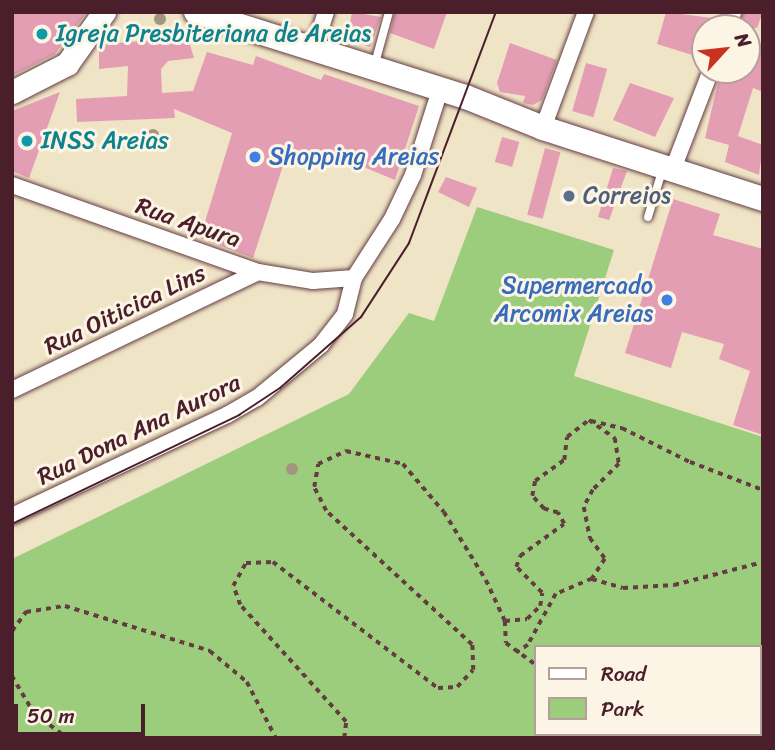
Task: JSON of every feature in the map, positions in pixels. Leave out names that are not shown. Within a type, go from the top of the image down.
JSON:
[{"type":"main road","points":[[12,92],[67,64],[104,12]]},
{"type":"main road","points":[[195,12],[313,52],[440,90],[543,128],[763,199]]},
{"type":"street","points":[[313,52],[326,12]]},
{"type":"street","points":[[543,128],[586,12]]},
{"type":"street","points":[[668,167],[705,84]]},
{"type":"street","name":"Rua Dona Ana Aurora","points":[[12,516],[180,440],[257,398],[338,327],[354,278],[392,219],[413,175],[440,90]]},
{"type":"street","name":"Rua Apura","points":[[12,185],[258,272],[313,281],[354,278]]},
{"type":"street","name":"Rua Oiticica Lins","points":[[12,390],[258,272]]},
{"type":"lane","points":[[373,70],[389,12]]},
{"type":"lane","points":[[648,217],[668,167]]},
{"type":"path","points":[[589,420],[622,428],[690,462],[763,490]]},
{"type":"path","points":[[516,653],[528,645],[556,594],[592,579],[605,559],[590,538],[584,507],[593,490],[620,464],[615,438],[589,420]]},
{"type":"path","points":[[505,621],[527,619],[540,606],[542,593],[516,567],[520,556],[564,524],[558,513],[544,509],[532,495],[535,481],[565,460],[568,437],[589,420]]},
{"type":"path","points":[[344,738],[346,722],[240,605],[233,586],[246,562],[273,562],[438,688],[457,687],[473,670],[472,645],[326,511],[314,487],[318,464],[346,451],[403,464],[444,512],[486,580],[505,621],[506,643],[516,653],[534,663]]},
{"type":"path","points":[[592,579],[623,588],[674,585],[763,562]]},
{"type":"path","points":[[12,631],[26,612],[65,606],[210,651],[247,682],[276,738]]},
{"type":"path","points":[[12,676],[34,713],[67,738]]},
{"type":"green space","points":[[477,207],[614,250],[574,376],[763,437],[763,738],[12,738],[12,559],[349,394],[409,313],[434,321]]},
{"type":"building","name":"Igreja Presbiteriana de Areias","points":[[12,12],[87,12],[55,54],[12,76]]},
{"type":"building","points":[[352,12],[381,17],[370,47],[347,39]]},
{"type":"building","points":[[395,12],[447,12],[434,49],[390,33]]},
{"type":"building","points":[[666,12],[691,15],[691,55],[657,44]]},
{"type":"building","points":[[763,12],[761,17],[761,14],[742,14]]},
{"type":"building","points":[[188,38],[194,58],[168,61],[161,69],[162,93],[193,91],[207,52],[253,65],[256,56],[321,80],[324,74],[419,106],[395,180],[342,158],[340,165],[289,147],[253,258],[200,238],[232,133],[174,109],[175,118],[77,122],[76,99],[127,96],[128,66],[99,69],[99,44]]},
{"type":"building","points":[[510,43],[557,60],[542,100],[533,105],[523,103],[525,96],[500,92],[497,83]]},
{"type":"building","points":[[763,45],[763,92],[753,88],[738,136],[763,145],[759,175],[725,162],[729,145],[705,138],[718,84],[761,84]]},
{"type":"building","points":[[586,63],[607,69],[593,117],[572,111]]},
{"type":"building","points":[[630,83],[674,98],[655,137],[613,120]]},
{"type":"building","name":"INSS Areias","points":[[60,92],[29,178],[12,171],[12,111]]},
{"type":"building","points":[[502,137],[519,142],[512,167],[495,162]]},
{"type":"building","points":[[545,148],[560,152],[543,219],[527,215]]},
{"type":"building","points":[[613,168],[627,171],[609,220],[598,217]]},
{"type":"building","points":[[446,177],[477,188],[469,207],[438,192]]},
{"type":"building","points":[[673,199],[720,214],[713,235],[763,249],[763,435],[733,425],[750,371],[719,359],[724,344],[682,332],[671,368],[625,353]]},
{"type":"tram line","points":[[12,524],[239,415],[280,388],[361,317],[409,243],[496,12]]},
{"type":"place","name":"Igreja Presbiteriana de Areias","points":[[42,34]]},
{"type":"place","name":"INSS Areias","points":[[27,141]]},
{"type":"place","name":"Shopping Areias","points":[[255,157]]},
{"type":"place","name":"Correios","points":[[569,196]]},
{"type":"place","name":"Supermercado Arcomix Areias","points":[[667,300]]}]
